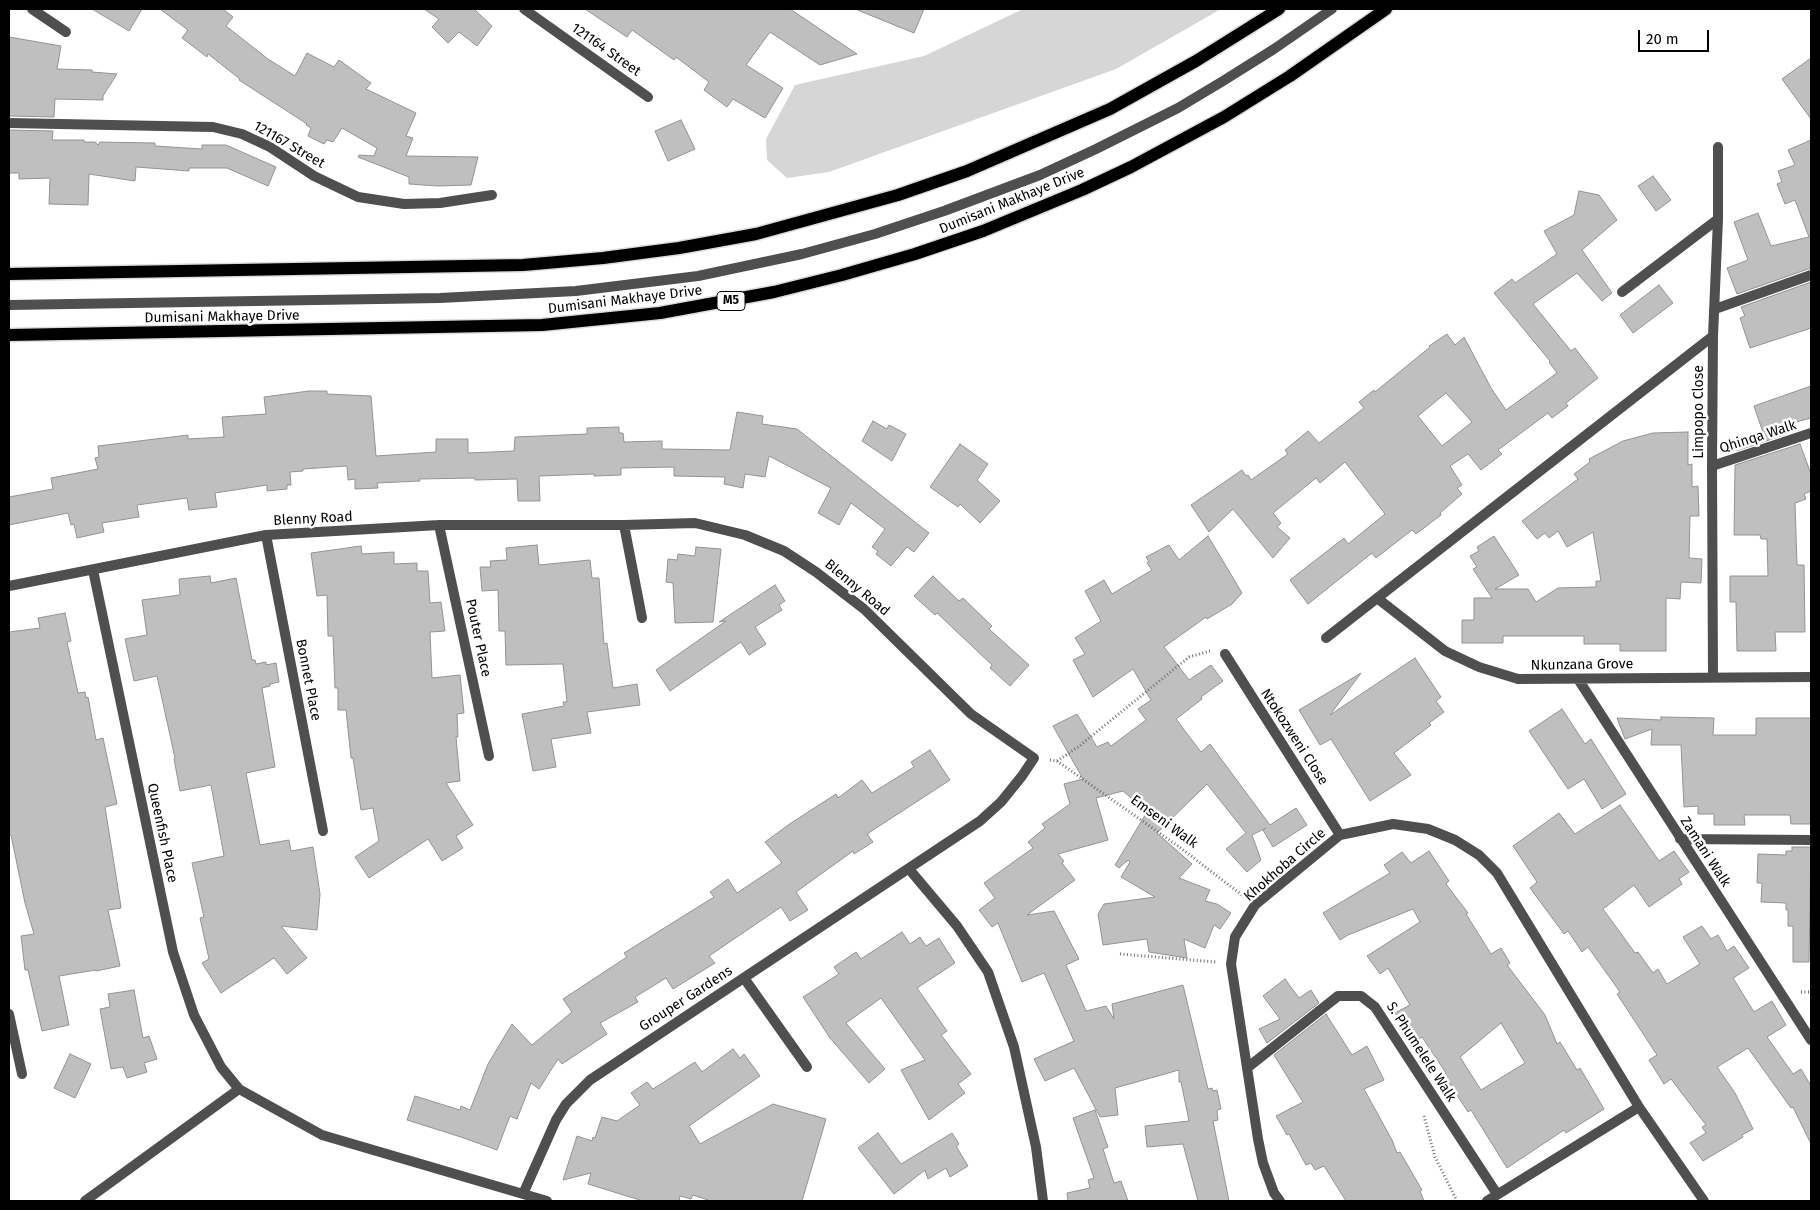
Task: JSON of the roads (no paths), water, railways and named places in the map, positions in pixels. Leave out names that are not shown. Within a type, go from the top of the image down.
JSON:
[{"type":"main road","points":[[9,274],[523,265],[603,258],[679,248],[756,234],[898,195],[967,171],[1110,108],[1196,61],[1279,9]]},
{"type":"main road","name":"Dumisani Makhaye Drive","points":[[9,336],[542,325],[660,313],[774,292],[916,254],[983,231],[1082,190],[1131,167],[1224,117],[1290,76],[1386,9]]},
{"type":"street","points":[[32,9],[66,32]]},
{"type":"street","name":"121164 Street","points":[[524,9],[648,97]]},
{"type":"street","points":[[9,305],[440,298],[576,291],[698,276],[802,254],[875,234],[944,212],[1032,178],[1088,153],[1223,82],[1332,9]]},
{"type":"street","name":"121167 Street","points":[[9,123],[213,127],[242,134],[270,147],[314,176],[358,196],[404,204],[440,203],[492,195]]},
{"type":"street","name":"Limpopo Close","points":[[1713,677],[1713,336],[1718,218],[1718,147]]},
{"type":"street","points":[[1622,292],[1718,218]]},
{"type":"street","points":[[1715,309],[1811,275]]},
{"type":"street","points":[[1326,638],[1713,336]]},
{"type":"street","name":"Qhinqa Walk","points":[[1712,466],[1811,434]]},
{"type":"street","name":"Blenny Road","points":[[9,586],[266,535],[439,525],[695,523],[746,535],[784,551],[816,572],[864,609],[971,714],[1034,758]]},
{"type":"street","name":"Pouter Place","points":[[439,525],[490,756]]},
{"type":"street","points":[[624,525],[642,618]]},
{"type":"street","name":"Bonnet Place","points":[[266,535],[323,831]]},
{"type":"street","name":"Queenfish Place","points":[[92,570],[173,952],[194,1015],[221,1067],[239,1089]]},
{"type":"street","name":"Nkunzana Grove","points":[[1377,598],[1445,652],[1479,667],[1518,679],[1811,677]]},
{"type":"street","name":"Ntokozweni Close","points":[[1225,654],[1340,834]]},
{"type":"street","name":"Zamani Walk","points":[[1578,678],[1811,1040]]},
{"type":"street","name":"Grouper Gardens","points":[[523,1194],[556,1120],[566,1104],[590,1080],[980,821],[1001,802],[1034,758]]},
{"type":"street","name":"Khokhoba Circle","points":[[1280,1201],[1274,1193],[1263,1163],[1232,964],[1235,937],[1256,905],[1340,834],[1393,824],[1417,826],[1455,840],[1479,855],[1497,873],[1639,1107],[1704,1201]]},
{"type":"street","points":[[1680,839],[1811,840]]},
{"type":"street","points":[[909,869],[957,926],[988,972],[1014,1047],[1036,1147],[1042,1201]]},
{"type":"street","points":[[744,978],[807,1067]]},
{"type":"street","name":"S. Phumelele Walk","points":[[1247,1068],[1338,996],[1361,996],[1376,1007],[1498,1194]]},
{"type":"street","points":[[9,1014],[22,1074]]},
{"type":"street","points":[[85,1201],[239,1089],[322,1135],[547,1201]]},
{"type":"street","points":[[1486,1201],[1639,1107]]}]
